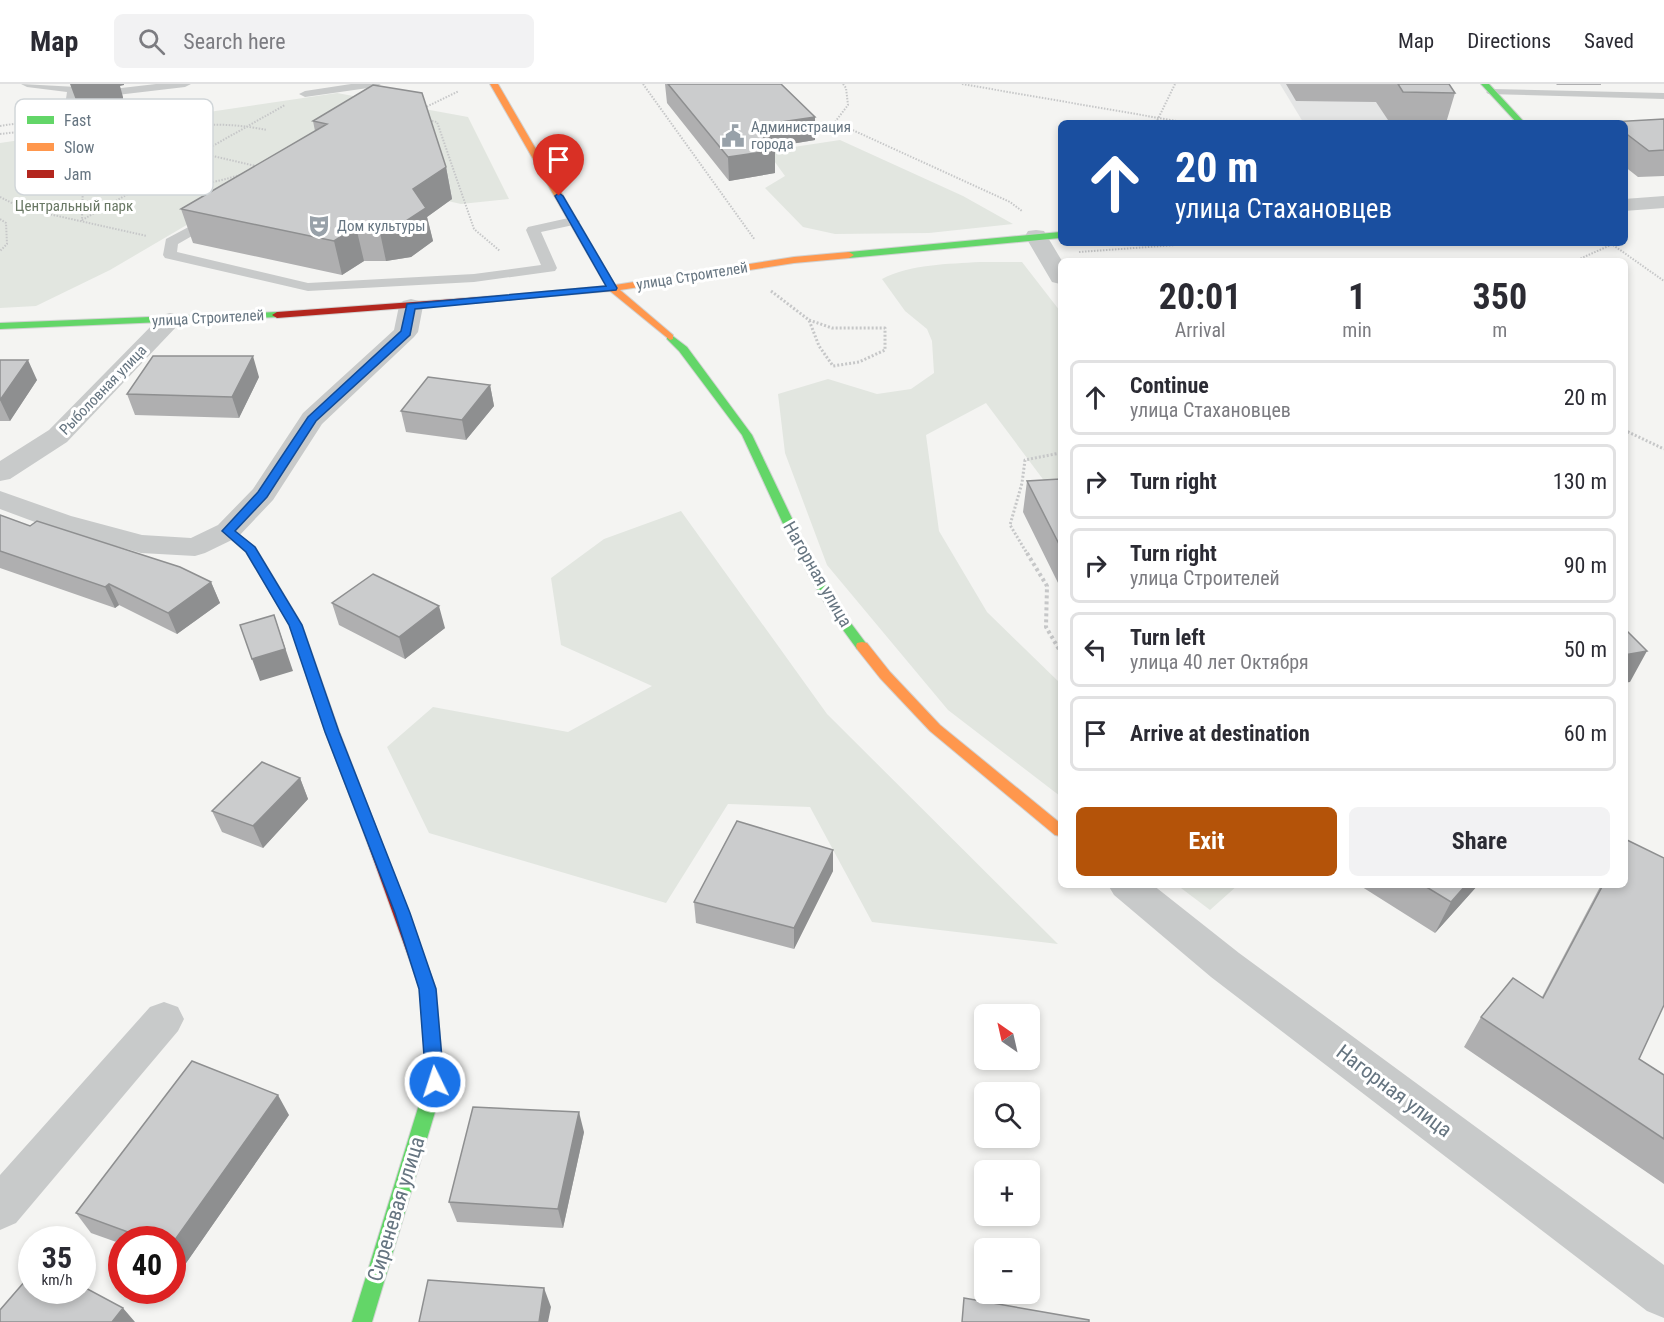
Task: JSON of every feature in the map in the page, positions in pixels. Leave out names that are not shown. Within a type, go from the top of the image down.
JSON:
[{"type":"street","name":"Нагорная улица","points":[[494,84],[612,288],[683,350],[747,435],[803,554],[836,612],[885,675],[935,728],[1058,829]]},
{"type":"street","points":[[1489,88],[1518,120]]},
{"type":"street","points":[[1628,205],[1664,202]]},
{"type":"street","name":"улица Строителей","points":[[0,326],[170,320],[411,306],[612,288],[794,260],[1058,235]]},
{"type":"street","points":[[1035,236],[1058,274]]},
{"type":"street","points":[[0,500],[61,522],[141,544],[195,547],[228,531],[263,494],[312,419],[406,332],[411,306]]},
{"type":"street","name":"Рыболовная улица","points":[[0,473],[58,436],[170,320]]},
{"type":"street","name":"Сиреневая улица","points":[[228,531],[251,550],[296,625],[332,732],[402,913],[428,989],[435,1082],[362,1322]]},
{"type":"street","name":"Нагорная улица","points":[[1131,888],[1225,965],[1664,1294]]},
{"type":"street","points":[[0,1208],[164,1019]]},
{"type":"lane","points":[[27,84],[73,89],[118,84]]},
{"type":"lane","points":[[97,87],[100,94],[185,84]]},
{"type":"lane","points":[[304,94],[375,84]]},
{"type":"lane","points":[[1623,84],[1635,96]]},
{"type":"lane","points":[[1489,88],[1664,96]]},
{"type":"lane","points":[[71,99],[73,89]]},
{"type":"lane","points":[[221,213],[171,242],[170,255],[308,287],[474,278],[546,269],[550,268],[533,230],[573,221]]},
{"type":"path","points":[[643,84],[759,245]]},
{"type":"path","points":[[843,84],[846,88],[848,105],[835,122],[1010,202],[1034,222],[1035,236]]},
{"type":"path","points":[[962,84],[1170,120]]},
{"type":"path","points":[[1158,118],[1175,84]]},
{"type":"path","points":[[420,111],[459,91]]},
{"type":"path","points":[[213,146],[304,94]]},
{"type":"path","points":[[419,118],[437,123],[474,229],[502,253],[508,262],[546,269]]},
{"type":"path","points":[[0,126],[15,125]]},
{"type":"path","points":[[213,125],[249,125],[267,130]]},
{"type":"path","points":[[0,134],[15,131]]},
{"type":"path","points":[[213,156],[260,167],[213,182]]},
{"type":"path","points":[[82,220],[83,195]]},
{"type":"path","points":[[82,220],[125,195]]},
{"type":"path","points":[[0,197],[22,208],[171,242]]},
{"type":"path","points":[[0,219],[6,223],[7,244],[0,251]]},
{"type":"path","points":[[1582,258],[1609,246]]},
{"type":"path","points":[[1616,246],[1664,281]]},
{"type":"path","points":[[769,289],[809,320],[832,328],[885,328],[885,350],[859,362],[833,366],[819,346],[809,320]]},
{"type":"path","points":[[1628,432],[1664,449]]},
{"type":"path","points":[[1058,453],[1025,460],[1022,483],[1010,525],[1047,586],[1046,627],[1058,648]]},
{"type":"shaded area","points":[[1280,84],[1417,84],[1444,120],[1302,120]]},
{"type":"green space","name":"Центральный парк","points":[[337,93],[468,117],[509,199],[461,204],[289,165],[110,270],[36,306],[0,308],[0,143],[15,141],[15,195],[213,195],[213,111]]},
{"type":"green space","points":[[840,140],[963,196],[1013,224],[929,233],[835,234],[803,227],[765,188],[785,176],[767,151]]},
{"type":"green space","points":[[1022,262],[1058,308],[1058,484],[1048,486],[986,403],[926,435],[939,531],[987,612],[1058,681],[1058,794],[948,710],[827,565],[785,453],[778,394],[828,379],[877,394],[911,389],[934,373],[932,341],[927,329],[905,311],[882,279],[905,270],[943,264]]},
{"type":"green space","points":[[681,511],[827,714],[1058,944],[872,922],[810,807],[728,804],[666,903],[429,833],[387,747],[433,707],[568,732],[652,686],[561,645],[551,578],[604,539]]},
{"type":"green space","points":[[1181,888],[1235,888],[1210,910]]},
{"type":"building","points":[[668,84],[781,84],[815,117],[754,126],[775,150],[728,157]]},
{"type":"building","points":[[1398,84],[1449,84],[1455,93],[1403,92]]},
{"type":"building","points":[[373,85],[422,93],[446,167],[413,189],[426,208],[403,223],[379,228],[356,227],[334,241],[181,209],[205,195],[213,195],[213,190],[327,124],[313,121]]},
{"type":"building","points":[[1664,119],[1664,150],[1649,151],[1628,135],[1628,121]]},
{"type":"building","points":[[153,356],[253,356],[232,397],[127,394]]},
{"type":"building","points":[[0,360],[28,360],[0,400]]},
{"type":"building","points":[[428,377],[490,385],[462,420],[401,411]]},
{"type":"building","points":[[1058,479],[1058,542],[1027,481]]},
{"type":"building","points":[[0,515],[30,526],[37,521],[180,567],[211,582],[168,613],[109,584],[105,587],[0,551]]},
{"type":"building","points":[[373,574],[439,606],[399,637],[332,603]]},
{"type":"building","points":[[274,615],[285,649],[252,659],[240,625]]},
{"type":"building","points":[[1628,632],[1647,651],[1628,654]]},
{"type":"building","points":[[262,762],[300,778],[253,826],[212,811]]},
{"type":"building","points":[[737,821],[833,850],[794,928],[694,902]]},
{"type":"building","points":[[1628,840],[1664,858],[1664,1005],[1639,1059],[1664,1075],[1664,1139],[1481,1017],[1513,978],[1543,998],[1601,888],[1628,888]]},
{"type":"building","points":[[1428,888],[1463,888],[1451,902]]},
{"type":"building","points":[[192,1061],[278,1095],[185,1226],[112,1226],[76,1213]]},
{"type":"building","points":[[473,1107],[579,1112],[558,1209],[449,1202]]},
{"type":"building","points":[[428,1280],[544,1288],[539,1322],[419,1322]]},
{"type":"building","points":[[18,1289],[18,1304],[96,1304],[96,1294],[108,1300],[108,1304],[116,1304],[123,1308],[112,1322],[0,1322],[0,1310]]},
{"type":"building","points":[[964,1298],[974,1300],[974,1304],[998,1304],[1089,1320],[1089,1322],[962,1322]]},
{"type":"traffic: fast","points":[[1485,84],[1518,120]]},
{"type":"traffic: fast","points":[[849,255],[1058,235]]},
{"type":"traffic: fast","points":[[0,326],[277,315]]},
{"type":"traffic: fast","points":[[670,337],[683,349],[747,435],[803,554],[836,612],[862,646]]},
{"type":"traffic: fast","points":[[362,1322],[435,1082],[431,1026]]},
{"type":"traffic: slow","points":[[494,84],[612,288],[670,337]]},
{"type":"traffic: slow","points":[[508,298],[612,288],[794,260],[849,255]]},
{"type":"traffic: slow","points":[[228,531],[251,550],[296,625],[332,731],[368,825]]},
{"type":"traffic: slow","points":[[862,646],[885,675],[935,728],[1058,829]]},
{"type":"traffic: jam","points":[[277,315],[508,298]]},
{"type":"traffic: jam","points":[[368,825],[428,989],[431,1026]]},
{"type":"place","name":"Администрация города","points":[[733,136]]},
{"type":"place","name":"Дом культуры","points":[[319,226]]},
{"type":"route","points":[[435,1082],[428,989],[402,913],[332,732],[296,625],[251,550],[228,531],[263,494],[312,419],[406,332],[411,306],[612,288],[559,196]]}]
